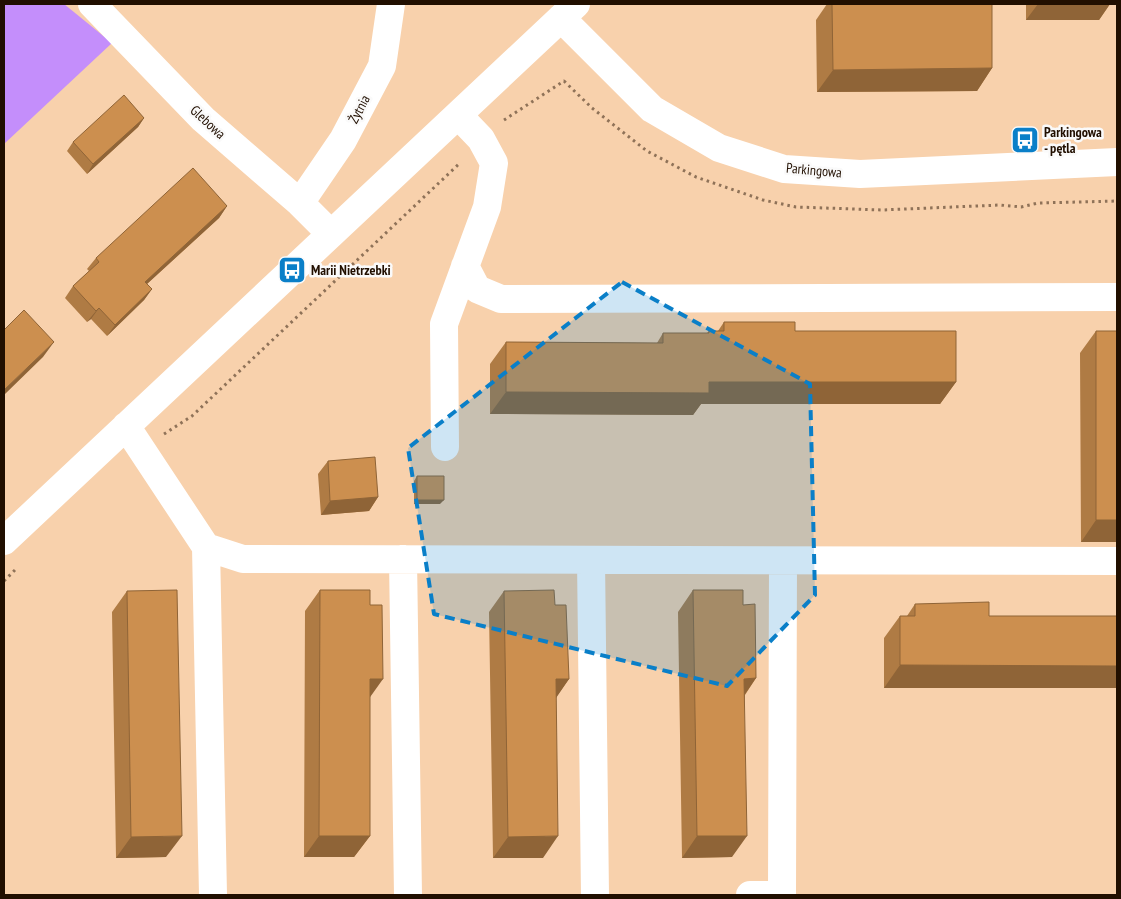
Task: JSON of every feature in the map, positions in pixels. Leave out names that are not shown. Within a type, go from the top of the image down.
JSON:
[{"type":"street","name":"Glebowa","points":[[92,4],[203,119],[300,203],[331,234]]},
{"type":"street","name":"Żytnia","points":[[300,203],[343,140],[382,66],[391,4]]},
{"type":"street","points":[[4,541],[569,11]]},
{"type":"street","name":"Parkingowa","points":[[569,11],[652,109],[719,148],[784,169],[860,174],[1117,162]]},
{"type":"street","points":[[445,448],[444,324],[487,207],[494,163],[482,141],[458,115]]},
{"type":"street","points":[[465,266],[477,289],[501,299],[1117,297]]},
{"type":"street","points":[[126,426],[206,547],[213,895]]},
{"type":"street","points":[[206,547],[243,559],[1117,560]]},
{"type":"street","points":[[403,559],[408,895]]},
{"type":"street","points":[[591,560],[595,895]]},
{"type":"street","points":[[750,895],[782,895],[783,561]]},
{"type":"path","points":[[141,450],[192,416],[506,119],[564,81],[592,108],[647,151],[696,177],[762,200],[796,207],[882,210],[1000,205],[1021,207],[1038,203],[1117,201]]},
{"type":"path","points":[[4,580],[18,567]]},
{"type":"highlighted area","points":[[622,282],[810,384],[815,595],[727,686],[434,614],[408,448]]},
{"type":"shaded area","points":[[4,4],[64,4],[112,43],[4,144]]},
{"type":"building","points":[[832,4],[992,4],[992,68],[833,70]]},
{"type":"building","points":[[124,95],[144,118],[93,164],[73,142]]},
{"type":"building","points":[[193,168],[227,206],[145,282],[152,289],[115,325],[99,308],[96,311],[73,286],[99,262],[96,258]]},
{"type":"building","points":[[24,310],[54,342],[4,390],[4,330]]},
{"type":"building","points":[[724,322],[795,322],[795,331],[956,331],[956,382],[709,382],[709,393],[506,392],[506,342],[663,343],[663,333],[709,333],[709,331],[724,331]]},
{"type":"building","points":[[1096,331],[1117,331],[1117,520],[1096,520]]},
{"type":"building","points":[[375,457],[378,497],[330,501],[328,461]]},
{"type":"building","points":[[417,476],[444,476],[444,500],[417,500]]},
{"type":"building","points":[[177,590],[182,836],[131,837],[127,591]]},
{"type":"building","points":[[320,590],[370,590],[370,605],[382,605],[383,679],[370,679],[370,836],[319,836]]},
{"type":"building","points":[[554,590],[555,605],[566,605],[569,679],[556,679],[558,836],[508,837],[504,591]]},
{"type":"building","points":[[693,590],[743,590],[743,605],[755,604],[756,678],[744,679],[747,836],[697,836]]},
{"type":"building","points":[[989,602],[989,616],[1117,616],[1117,666],[900,665],[900,616],[915,616],[915,604]]},
{"type":"place","name":"Parkingowa - pętla","points":[[1025,140]]},
{"type":"place","name":"Marii Nietrzebki","points":[[292,270]]}]
